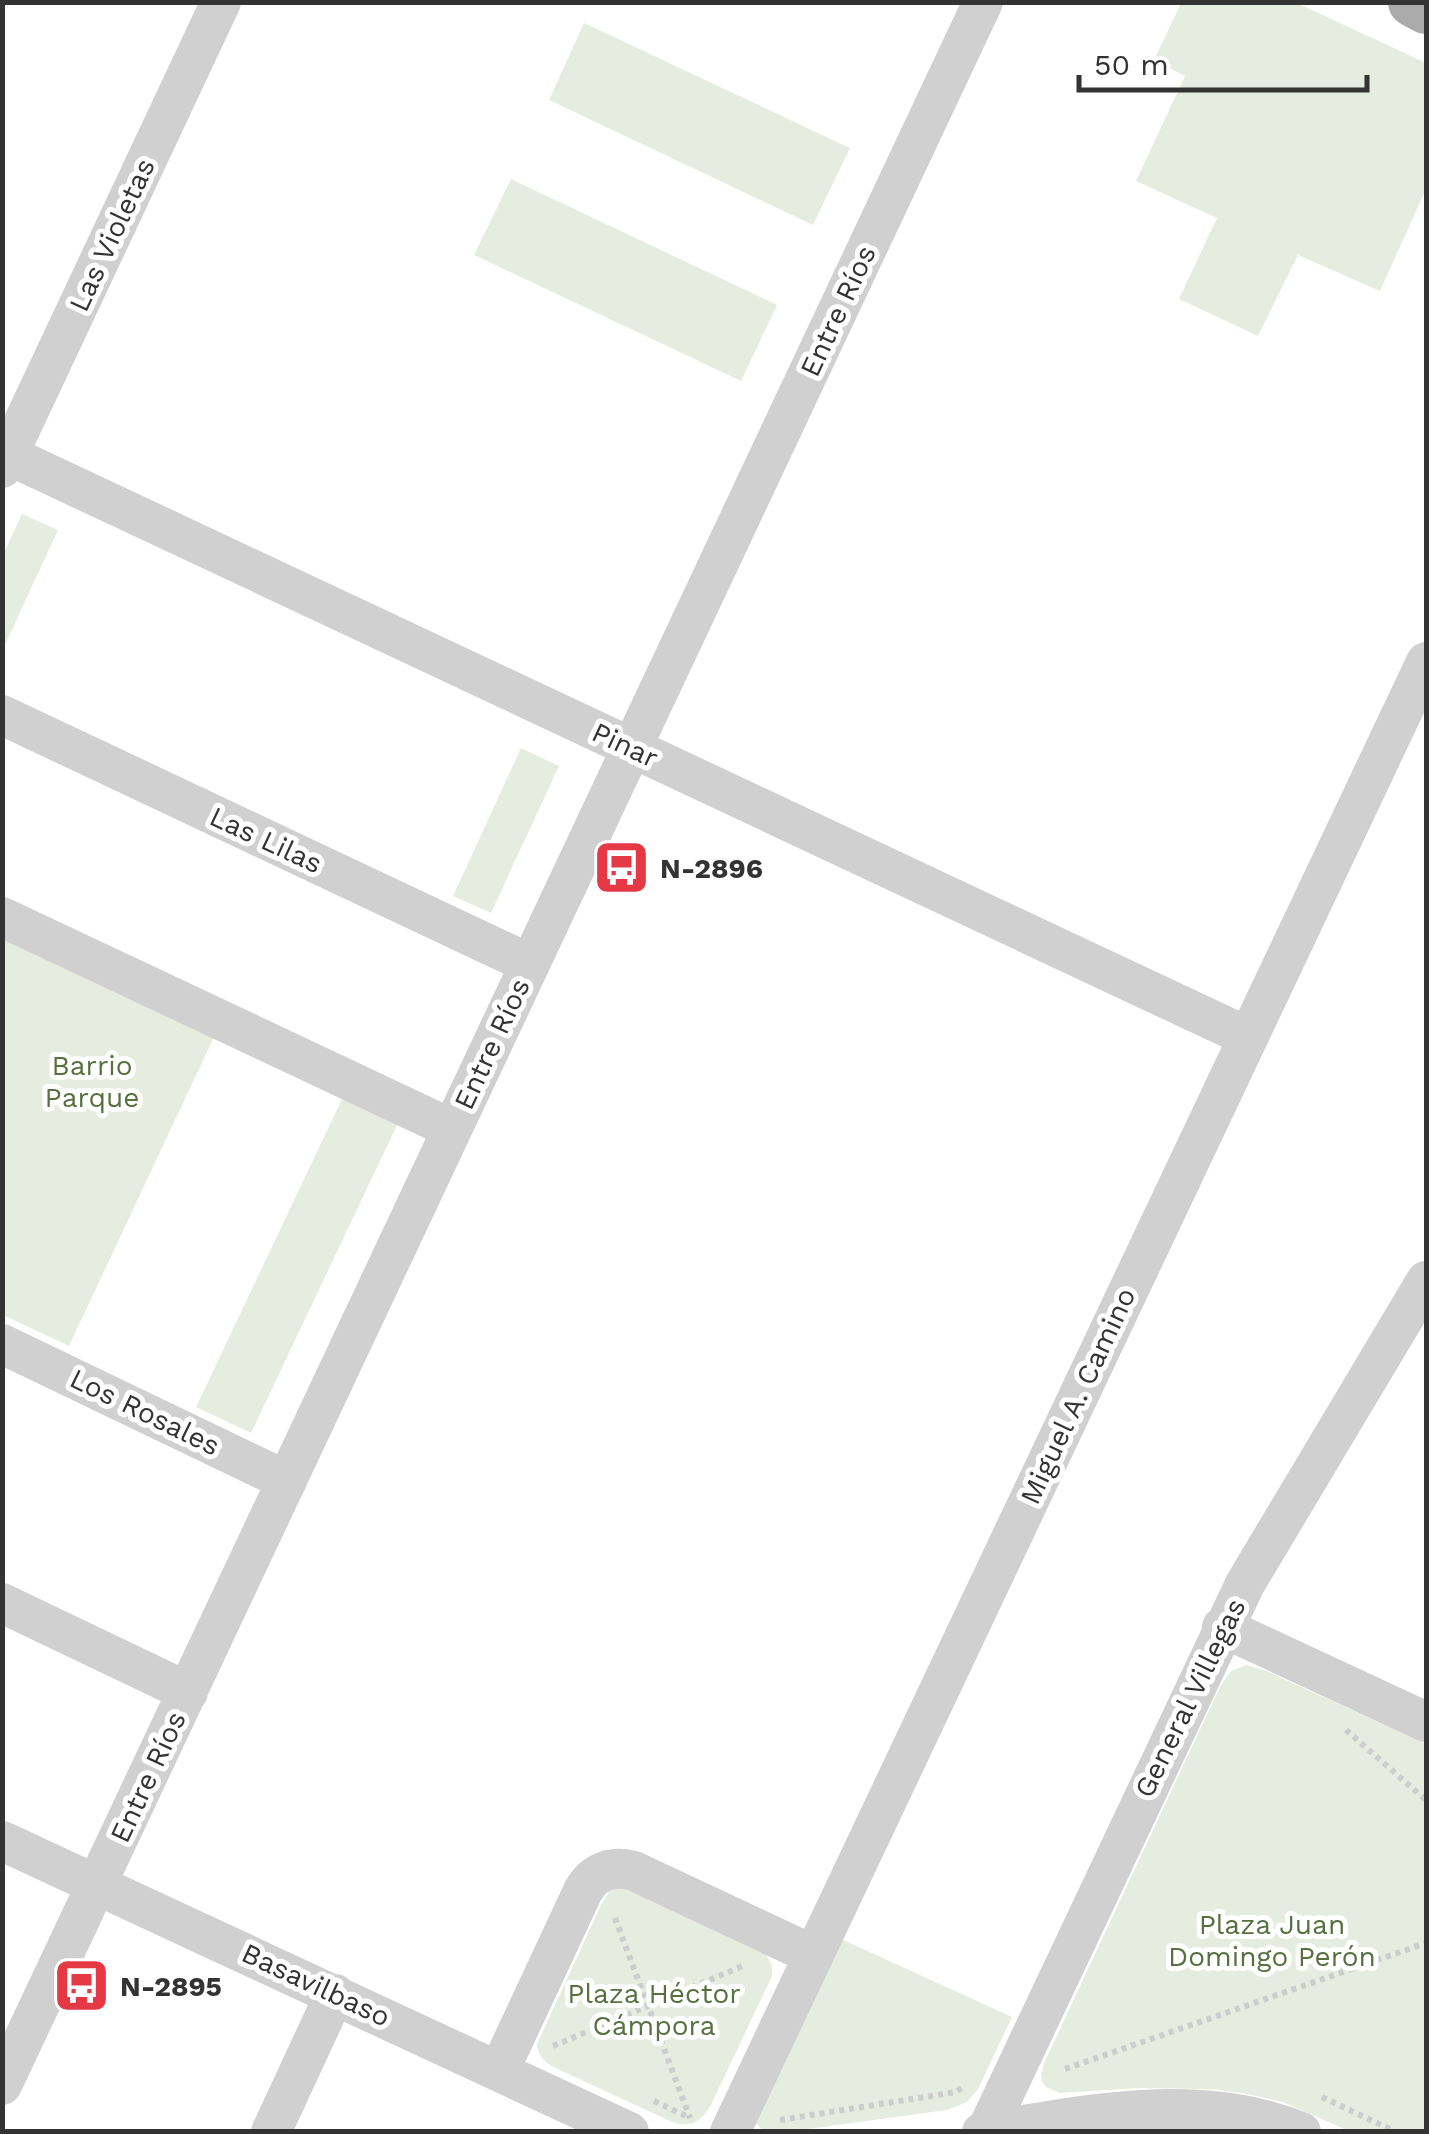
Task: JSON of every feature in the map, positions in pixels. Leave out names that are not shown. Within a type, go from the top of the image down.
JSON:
[{"type":"main road","points":[[1414,2],[1426,8]]},
{"type":"street","name":"Las Violetas","points":[[5,458],[221,2]]},
{"type":"street","name":"Entre Ríos","points":[[2,2085],[983,2]]},
{"type":"street","name":"Pinar","points":[[5,458],[1248,1038]]},
{"type":"street","name":"Miguel A. Camino","points":[[747,2127],[813,1955],[1426,662]]},
{"type":"street","name":"Las Lilas","points":[[2,716],[530,964]]},
{"type":"street","points":[[2,917],[452,1129]]},
{"type":"street","name":"General Villegas","points":[[984,2131],[1222,1627],[1426,1281]]},
{"type":"street","name":"Los Rosales","points":[[2,1344],[287,1481]]},
{"type":"street","points":[[2,1602],[188,1692]]},
{"type":"street","points":[[1222,1627],[1426,1722]]},
{"type":"street","name":"Basavilbaso","points":[[2,1841],[629,2132]]},
{"type":"street","points":[[499,2070],[583,1891],[587,1884],[607,1888],[612,1868],[634,1871],[813,1955]]},
{"type":"street","points":[[270,2132],[335,1994]]},
{"type":"street","points":[[984,2131],[1120,2112],[1182,2108],[1243,2114],[1302,2132]]},
{"type":"path","points":[[1339,1726],[1426,1800]]},
{"type":"path","points":[[607,1888],[690,2118]]},
{"type":"path","points":[[1065,2070],[1426,1942]]},
{"type":"path","points":[[552,2032],[543,2050],[757,1960]]},
{"type":"path","points":[[747,2127],[956,2092],[971,2081]]},
{"type":"green space","points":[[1181,3],[1297,3],[1426,63],[1426,189],[1380,291],[1298,255],[1258,336],[1179,299],[1217,218],[1136,181],[1185,76],[1154,60]]},
{"type":"green space","points":[[584,23],[850,148],[813,225],[549,100]]},
{"type":"green space","points":[[511,179],[777,305],[741,381],[474,255]]},
{"type":"green space","points":[[22,514],[58,530],[3,649],[3,555]]},
{"type":"green space","points":[[521,748],[559,766],[491,913],[453,896]]},
{"type":"green space","name":"Barrio Parque","points":[[3,937],[214,1037],[69,1346],[3,1315]]},
{"type":"green space","points":[[343,1097],[398,1123],[251,1433],[196,1407]]},
{"type":"green space","name":"Plaza Juan Domingo Perón","points":[[1246,1665],[1426,1744],[1426,2131],[1349,2131],[1283,2102],[1212,2089],[1060,2093],[1042,2081],[1045,2061],[1220,1687],[1231,1671]]},
{"type":"green space","name":"Plaza Héctor Cámpora","points":[[618,1888],[766,1955],[772,1965],[772,1976],[711,2105],[694,2123],[670,2121],[551,2066],[538,2051],[537,2044],[602,1903],[609,1892]]},
{"type":"green space","points":[[839,1938],[1012,2017],[978,2089],[967,2102],[947,2110],[786,2132],[759,2127],[756,2123]]},
{"type":"place","name":"N-2896","points":[[621,868]]},
{"type":"place","name":"N-2895","points":[[81,1986]]}]
